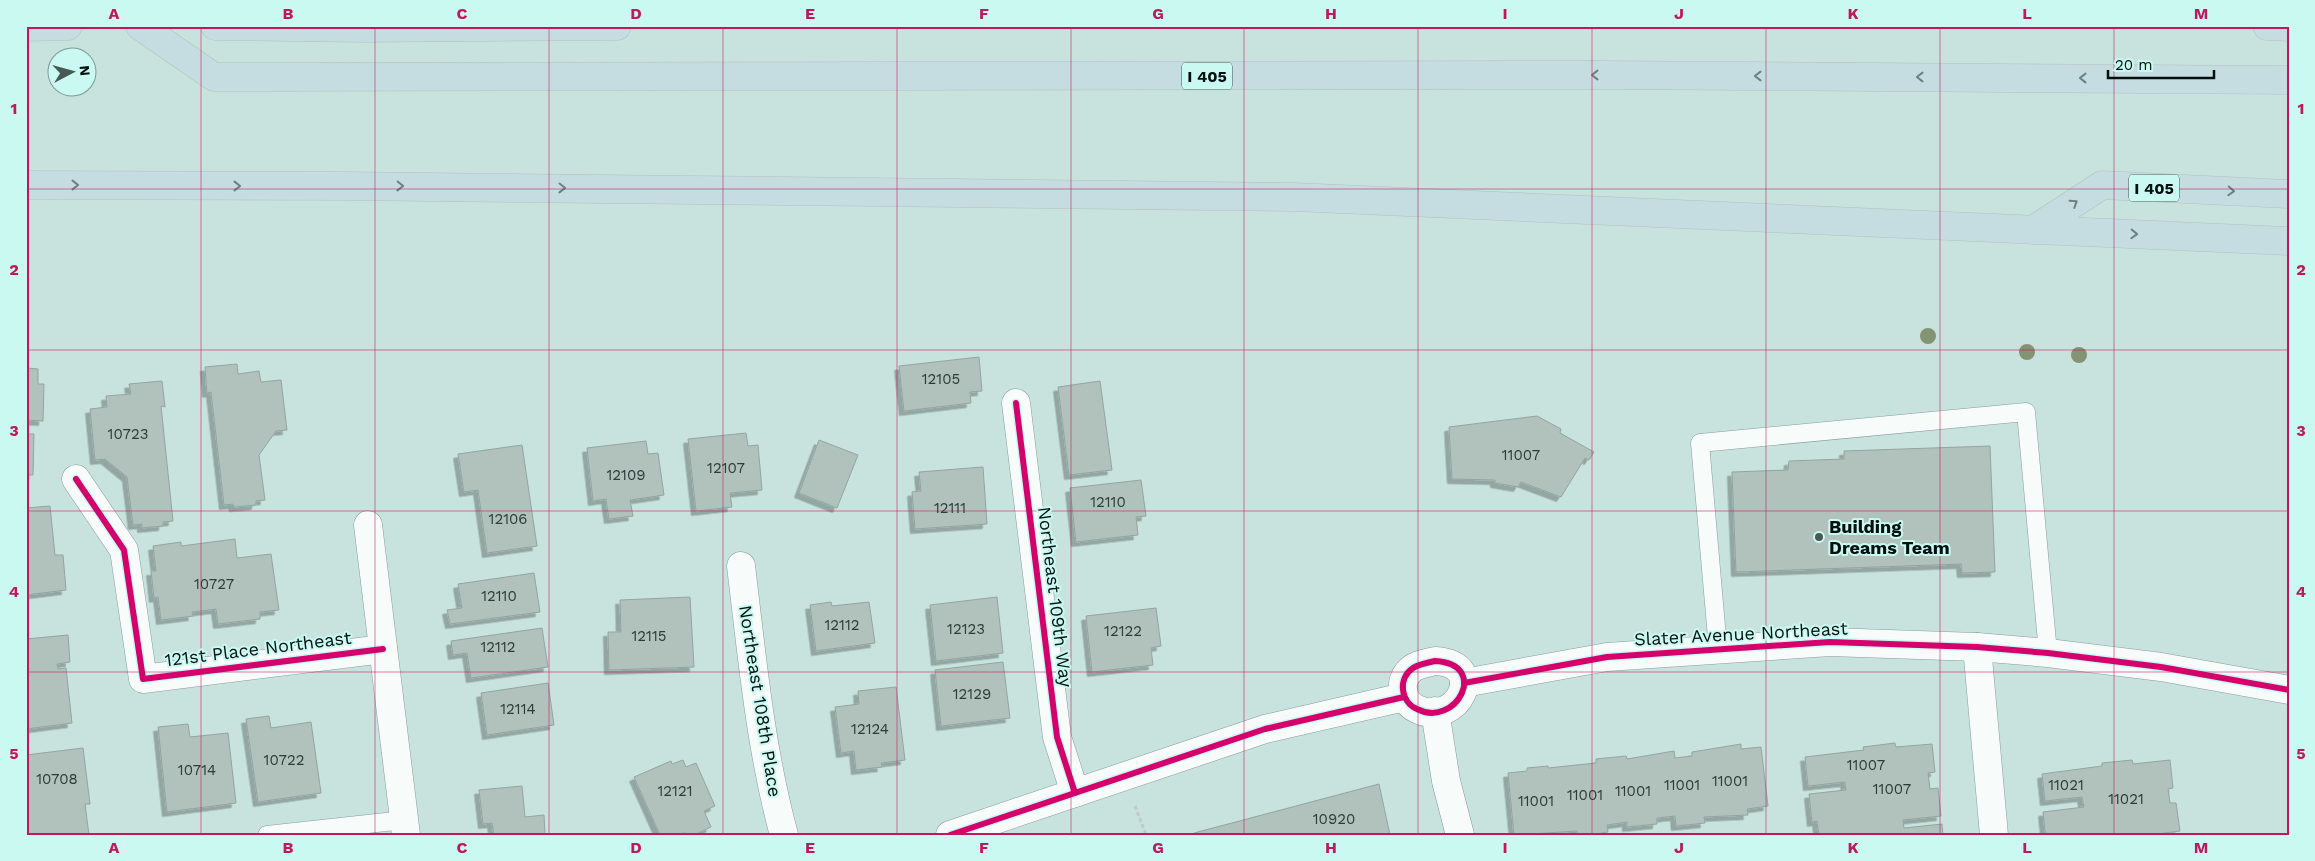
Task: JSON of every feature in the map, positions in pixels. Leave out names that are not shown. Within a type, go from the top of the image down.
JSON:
[{"type":"highway","points":[[26,27],[68,26]]},
{"type":"highway","name":"I 405","points":[[140,26],[214,77],[1612,75],[2289,80]]},
{"type":"highway","points":[[215,26],[364,28],[616,26]]},
{"type":"highway","points":[[2267,26],[2289,27]]},
{"type":"highway","points":[[26,185],[345,186],[1294,197],[2289,241]]},
{"type":"highway","name":"I 405","points":[[2033,230],[2102,185],[2289,194]]},
{"type":"street","name":"Northeast 109th Way","points":[[1016,402],[1057,737],[1075,793]]},
{"type":"street","name":"121st Place Northeast","points":[[76,479],[124,550],[143,679],[383,649]]},
{"type":"street","points":[[368,525],[405,827]]},
{"type":"street","name":"Northeast 108th Place","points":[[741,566],[762,738],[775,804],[784,835]]},
{"type":"street","name":"Slater Avenue Northeast","points":[[1464,683],[1607,657],[1718,648],[1830,642],[1977,647],[2048,653],[2160,667],[2289,690]]},
{"type":"street","points":[[1977,647],[1994,835]]},
{"type":"street","points":[[1446,662],[1456,666],[1462,675],[1464,683],[1462,696],[1455,705],[1436,711],[1421,712],[1411,707],[1404,697],[1402,687],[1405,677],[1412,669],[1422,664],[1446,662]]},
{"type":"street","points":[[950,835],[1265,729],[1404,697]]},
{"type":"street","points":[[1436,711],[1446,782],[1460,835]]},
{"type":"lane","points":[[1718,648],[1700,443],[2026,412],[2048,653]]},
{"type":"lane","points":[[267,835],[405,827]]},
{"type":"path","points":[[1133,801],[1146,830],[1146,835]]},
{"type":"building","points":[[979,357],[982,391],[970,392],[971,403],[904,411],[899,366]]},
{"type":"building","points":[[237,364],[238,374],[259,371],[261,382],[281,380],[287,430],[276,431],[259,455],[265,500],[256,501],[256,505],[234,507],[233,504],[224,505],[211,392],[207,393],[205,367]]},
{"type":"building","points":[[26,368],[38,369],[38,384],[44,384],[43,421],[26,420]]},
{"type":"building","points":[[162,381],[165,407],[161,406],[173,521],[163,522],[163,526],[142,528],[142,524],[133,525],[127,477],[105,459],[95,460],[90,409],[107,407],[106,396],[131,394],[129,384]]},
{"type":"building","points":[[1100,381],[1112,470],[1069,475],[1058,387]]},
{"type":"building","points":[[1537,416],[1561,429],[1560,433],[1594,452],[1589,460],[1585,458],[1561,497],[1521,482],[1518,487],[1495,483],[1495,480],[1452,479],[1449,427]]},
{"type":"building","points":[[746,433],[748,446],[758,445],[762,490],[730,493],[732,507],[696,511],[688,439]]},
{"type":"building","points":[[26,434],[34,434],[33,475],[26,475]]},
{"type":"building","points":[[819,440],[858,455],[837,508],[799,493]]},
{"type":"building","points":[[646,441],[648,454],[658,453],[664,495],[630,500],[633,516],[609,519],[606,499],[593,501],[587,448]]},
{"type":"building","points":[[522,445],[537,546],[487,553],[478,490],[464,492],[458,454]]},
{"type":"building","points":[[1990,446],[1995,572],[1962,573],[1961,564],[1736,572],[1732,472],[1788,470],[1789,461],[1844,459],[1844,451]]},
{"type":"building","points":[[983,467],[987,524],[915,529],[912,492],[921,491],[919,472]]},
{"type":"building","points":[[1141,480],[1146,516],[1136,517],[1138,535],[1076,542],[1070,488]]},
{"type":"building","points":[[50,506],[55,555],[63,555],[66,590],[26,595],[26,508]]},
{"type":"building","points":[[235,539],[237,558],[271,554],[279,610],[260,612],[260,619],[218,624],[216,609],[192,612],[193,616],[161,620],[158,597],[154,598],[151,571],[156,571],[153,546],[181,542],[181,546]]},
{"type":"building","points":[[534,573],[540,612],[450,624],[447,610],[462,608],[458,584]]},
{"type":"building","points":[[690,597],[694,667],[609,670],[608,632],[621,632],[620,600]]},
{"type":"building","points":[[997,597],[1003,653],[936,661],[930,605]]},
{"type":"building","points":[[831,602],[832,606],[869,602],[875,643],[816,651],[810,605]]},
{"type":"building","points":[[1156,608],[1161,646],[1151,648],[1153,665],[1092,672],[1086,616]]},
{"type":"building","points":[[542,628],[548,667],[471,678],[467,653],[453,655],[451,641]]},
{"type":"building","points":[[68,635],[70,662],[57,664],[58,669],[66,668],[72,723],[26,729],[26,639]]},
{"type":"building","points":[[1003,662],[1010,718],[941,726],[935,670]]},
{"type":"building","points":[[548,683],[554,725],[487,735],[481,693]]},
{"type":"building","points":[[896,687],[905,760],[881,763],[882,767],[856,770],[854,751],[841,753],[835,707],[859,704],[858,691]]},
{"type":"building","points":[[269,716],[271,728],[311,722],[321,793],[258,802],[246,719]]},
{"type":"building","points":[[188,724],[190,737],[228,733],[236,803],[167,812],[158,727]]},
{"type":"building","points":[[1895,743],[1896,747],[1932,744],[1935,772],[1928,773],[1930,789],[1938,788],[1941,816],[1903,820],[1904,828],[1942,824],[1943,835],[1819,835],[1817,821],[1812,822],[1809,794],[1846,790],[1845,782],[1808,786],[1805,757],[1864,750],[1863,747]]},
{"type":"building","points":[[1741,744],[1741,749],[1761,747],[1768,806],[1747,809],[1748,815],[1704,817],[1705,823],[1676,826],[1675,816],[1657,818],[1657,824],[1627,827],[1627,822],[1607,825],[1608,832],[1589,835],[1577,835],[1577,831],[1514,835],[1508,773],[1527,771],[1527,768],[1548,766],[1548,768],[1596,763],[1596,759],[1626,756],[1627,759],[1674,751],[1675,758],[1692,756],[1692,752]]},
{"type":"building","points":[[83,748],[90,804],[85,804],[89,835],[26,835],[26,755]]},
{"type":"building","points":[[683,760],[686,767],[696,763],[715,806],[704,811],[711,827],[694,835],[687,835],[686,833],[660,835],[634,777],[671,761],[672,764]]},
{"type":"building","points":[[2132,760],[2133,764],[2170,760],[2173,788],[2168,789],[2170,803],[2176,803],[2180,831],[2149,835],[2048,835],[2045,831],[2043,812],[2084,807],[2082,797],[2045,801],[2042,774],[2102,766],[2102,763]]},
{"type":"building","points":[[1379,784],[1390,835],[1194,835],[1194,833]]},
{"type":"building","points":[[522,786],[525,817],[544,815],[545,835],[494,835],[492,823],[483,824],[479,790]]},
{"type":"cycle path","points":[[1016,403],[1057,737],[1075,793]]},
{"type":"cycle path","points":[[76,479],[124,550],[143,679],[383,649]]},
{"type":"cycle path","points":[[1464,683],[1607,657],[1830,642],[1977,647],[2048,653],[2161,667],[2289,690]]},
{"type":"cycle path","points":[[1435,661],[1452,665],[1461,673],[1464,683],[1462,694],[1455,703],[1444,710],[1431,713],[1417,709],[1407,701],[1404,696],[1403,684],[1408,673],[1413,668],[1435,661]]},
{"type":"cycle path","points":[[950,835],[1265,729],[1404,697]]},
{"type":"place","name":"Building Dreams Team","points":[[1819,537]]}]
